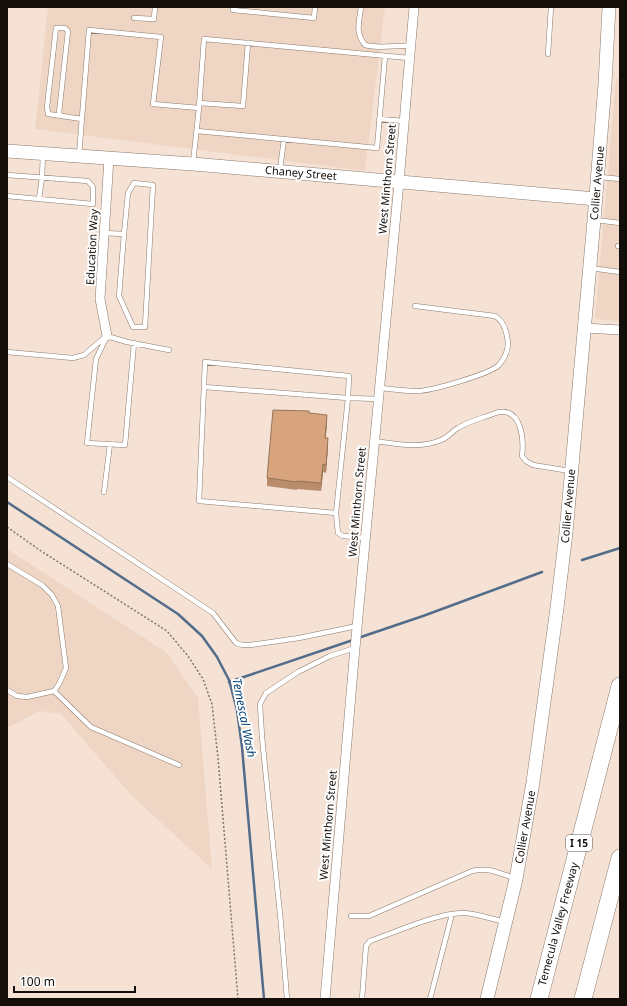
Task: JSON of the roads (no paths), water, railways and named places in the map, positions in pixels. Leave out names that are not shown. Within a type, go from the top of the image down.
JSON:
[{"type":"highway","name":"Temecula Valley Freeway","points":[[539,999],[620,686]]},
{"type":"highway","points":[[583,999],[620,858]]},
{"type":"main road","name":"Collier Avenue","points":[[487,999],[516,879],[533,782],[557,608],[572,471],[596,200],[609,7]]},
{"type":"main road","name":"Chaney Street","points":[[7,151],[193,164],[596,200]]},
{"type":"street","name":"West Minthorn Street","points":[[325,999],[355,648],[400,182],[414,7]]},
{"type":"street","name":"Education Way","points":[[107,336],[100,299],[109,158]]},
{"type":"street","points":[[584,328],[620,330]]},
{"type":"lane","points":[[134,18],[154,19],[155,7]]},
{"type":"lane","points":[[233,7],[233,10],[314,18],[315,7]]},
{"type":"lane","points":[[361,7],[358,28],[359,38],[365,45],[373,47],[392,47],[395,45],[410,46]]},
{"type":"lane","points":[[548,54],[552,7]]},
{"type":"lane","points":[[61,116],[59,112],[68,31],[65,28],[56,28],[47,107],[48,114],[61,116],[82,118]]},
{"type":"lane","points":[[79,156],[89,30],[161,37],[153,104],[243,106],[248,43]]},
{"type":"lane","points":[[193,164],[204,39],[409,58]]},
{"type":"lane","points":[[197,131],[377,148],[385,56]]},
{"type":"lane","points":[[379,119],[404,121]]},
{"type":"lane","points":[[280,172],[284,140]]},
{"type":"lane","points":[[39,199],[43,154]]},
{"type":"lane","points":[[7,175],[88,181],[93,187],[93,204],[7,196]]},
{"type":"lane","points":[[598,176],[620,180]]},
{"type":"lane","points":[[134,183],[153,185],[145,327],[133,327],[119,296],[124,234],[128,192],[134,183]]},
{"type":"lane","points":[[594,220],[620,223]]},
{"type":"lane","points":[[104,232],[124,234]]},
{"type":"lane","points":[[590,268],[620,272]]},
{"type":"lane","points":[[380,388],[418,391],[453,383],[490,371],[504,358],[508,347],[508,338],[501,322],[495,316],[415,306]]},
{"type":"lane","points":[[107,336],[169,350]]},
{"type":"lane","points":[[7,352],[73,358],[84,355],[107,336]]},
{"type":"lane","points":[[107,336],[96,359],[86,443],[125,445],[134,343]]},
{"type":"lane","points":[[336,513],[199,500],[206,362],[349,376],[336,513],[338,533],[343,536],[366,538]]},
{"type":"lane","points":[[204,387],[379,399]]},
{"type":"lane","points":[[375,441],[420,446],[442,440],[448,437],[457,428],[466,424],[498,412],[508,413],[516,419],[520,426],[522,456],[526,461],[533,465],[572,471]]},
{"type":"lane","points":[[104,492],[110,444]]},
{"type":"lane","points":[[7,477],[213,613],[236,643],[242,645],[257,644],[299,638],[358,622]]},
{"type":"lane","points":[[7,564],[42,584],[52,595],[58,606],[66,668],[54,691],[27,697],[17,696],[7,690]]},
{"type":"lane","points":[[287,999],[260,704],[266,693],[298,672],[330,656],[355,648]]},
{"type":"lane","points":[[54,691],[91,727],[179,766]]},
{"type":"lane","points":[[351,916],[369,916],[472,871],[483,869],[516,879]]},
{"type":"lane","points":[[362,999],[367,944],[370,941],[435,918],[452,914],[467,913],[506,922]]},
{"type":"lane","points":[[430,999],[452,914]]},
{"type":"waterway","name":"Temescal Wash","points":[[7,502],[178,614],[202,636],[217,657],[229,680],[237,710],[242,747],[264,999]]},
{"type":"waterway","points":[[582,560],[620,548]]},
{"type":"waterway","points":[[358,638],[423,616],[542,572]]},
{"type":"waterway","points":[[229,682],[353,640]]}]
